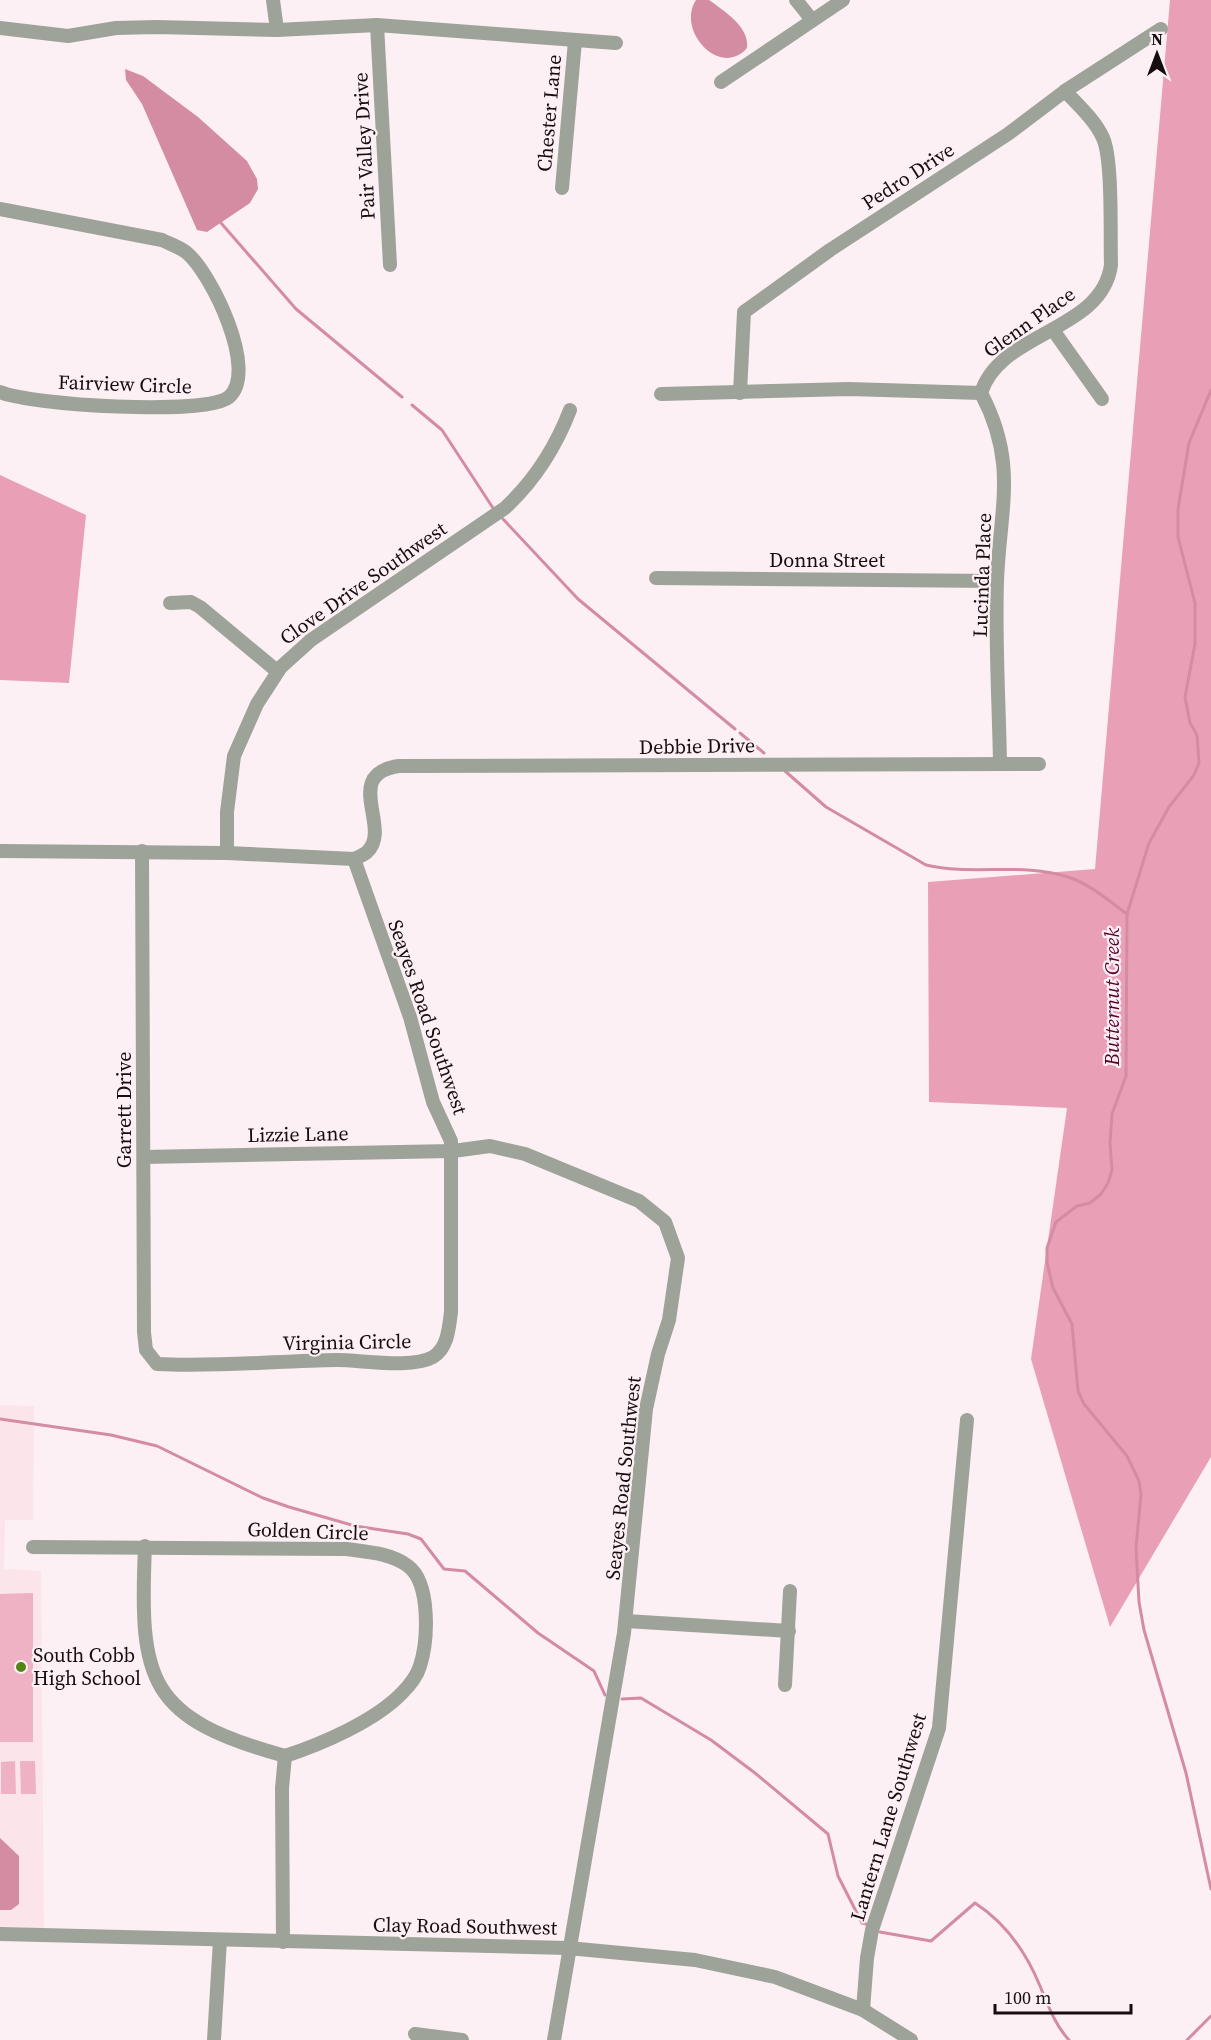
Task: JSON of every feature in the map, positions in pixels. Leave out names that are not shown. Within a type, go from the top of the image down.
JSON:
[{"type":"street","points":[[273,0],[277,30]]},
{"type":"street","points":[[796,0],[812,20]]},
{"type":"street","points":[[721,82],[843,0]]},
{"type":"street","points":[[0,28],[68,36],[116,28],[277,30],[377,25],[616,43]]},
{"type":"street","name":"Pair Valley Drive","points":[[377,25],[390,265]]},
{"type":"street","name":"Pedro Drive","points":[[740,393],[744,312],[830,250],[1008,134],[1065,91],[1161,29]]},
{"type":"street","name":"Chester Lane","points":[[562,188],[576,41]]},
{"type":"street","name":"Glenn Place","points":[[981,393],[985,378],[998,363],[1053,330],[1102,291],[1109,280],[1111,265],[1104,139],[1091,119],[1065,91]]},
{"type":"street","name":"Fairview Circle","points":[[0,209],[162,240],[186,252],[217,296],[232,334],[239,371],[237,386],[229,397],[193,407],[122,406],[30,400],[0,392]]},
{"type":"street","points":[[1053,330],[1102,399]]},
{"type":"street","points":[[661,394],[849,389],[981,393]]},
{"type":"street","name":"Lucinda Place","points":[[981,393],[992,413],[1001,440],[1006,476],[997,580],[1000,764]]},
{"type":"street","name":"Clove Drive Southwest","points":[[227,853],[227,803],[234,756],[252,713],[277,671],[311,640],[505,508],[527,485],[551,453],[570,410]]},
{"type":"street","name":"Donna Street","points":[[656,578],[997,580]]},
{"type":"street","points":[[170,603],[191,602],[200,607],[277,671]]},
{"type":"street","name":"Debbie Drive","points":[[354,859],[368,852],[372,843],[374,831],[370,792],[376,775],[382,770],[399,766],[1039,764]]},
{"type":"street","points":[[0,851],[142,851],[354,859]]},
{"type":"street","name":"Garrett Drive","points":[[142,851],[144,1332],[146,1350],[157,1364]]},
{"type":"street","name":"Seayes Road Southwest","points":[[354,859],[411,1017],[433,1102],[453,1151],[490,1146],[546,1161],[639,1201],[665,1222],[678,1257],[675,1288],[646,1408],[626,1621],[554,2040]]},
{"type":"street","name":"Lizzie Lane","points":[[144,1156],[453,1151]]},
{"type":"street","name":"Virginia Circle","points":[[157,1364],[419,1361],[436,1355],[447,1337],[451,1312],[453,1151]]},
{"type":"street","name":"Lantern Lane Southwest","points":[[863,2010],[867,1958],[872,1930],[939,1728],[967,1420]]},
{"type":"street","points":[[145,1546],[145,1633],[150,1662],[158,1686],[177,1707],[217,1734],[285,1756],[282,1788],[283,1942]]},
{"type":"street","name":"Golden Circle","points":[[33,1547],[145,1546],[356,1550],[392,1557],[416,1573],[421,1583],[425,1619],[423,1653],[416,1675],[403,1692],[367,1718],[327,1740],[285,1756]]},
{"type":"street","points":[[784,1685],[790,1591]]},
{"type":"street","points":[[626,1621],[789,1631]]},
{"type":"street","name":"Clay Road Southwest","points":[[0,1934],[568,1948],[663,1956],[733,1966],[775,1977],[863,2010],[912,2040]]},
{"type":"street","points":[[214,2040],[220,1940]]},
{"type":"street","points":[[415,2034],[462,2040]]},
{"type":"shaded area","points":[[696,0],[709,0],[735,20],[744,33],[747,48],[736,56],[725,58],[714,54],[696,37],[691,12]]},
{"type":"shaded area","points":[[1170,0],[1211,0],[1211,1457],[1110,1627],[1031,1359],[1067,1108],[929,1102],[928,882],[1095,869]]},
{"type":"shaded area","points":[[125,69],[143,76],[198,117],[247,161],[257,179],[258,189],[250,203],[207,232],[197,230],[142,104],[126,80]]},
{"type":"shaded area","points":[[0,475],[86,515],[69,683],[0,680]]},
{"type":"shaded area","name":"South Cobb High School","points":[[0,1405],[34,1406],[33,1520],[5,1520],[4,1569],[41,1571],[44,1941],[0,1939]]},
{"type":"shaded area","points":[[33,1593],[33,1742],[0,1742],[0,1594]]},
{"type":"shaded area","points":[[15,1761],[16,1794],[1,1794],[1,1762]]},
{"type":"shaded area","points":[[20,1761],[35,1761],[36,1794],[21,1794]]},
{"type":"shaded area","points":[[0,1838],[19,1856],[19,1904],[11,1910],[0,1910]]},
{"type":"waterway","points":[[221,223],[296,309],[402,397]]},
{"type":"waterway","name":"Butternut Creek","points":[[1211,390],[1189,443],[1178,509],[1178,537],[1195,603],[1195,644],[1185,697],[1190,723],[1197,735],[1199,763],[1194,775],[1169,807],[1149,843],[1127,914],[1126,1076],[1112,1114],[1110,1143],[1112,1170],[1108,1183],[1101,1194],[1090,1203],[1077,1206],[1056,1222],[1047,1248],[1047,1262],[1053,1288],[1072,1324],[1078,1391],[1084,1404],[1127,1456],[1139,1481],[1141,1494],[1136,1548],[1139,1602],[1144,1630],[1186,1773],[1211,1889]]},
{"type":"waterway","points":[[412,405],[442,430],[493,508]]},
{"type":"waterway","points":[[503,519],[578,599],[735,729]]},
{"type":"waterway","points":[[740,733],[764,753]]},
{"type":"waterway","points":[[785,771],[826,807],[926,865],[961,869],[1033,870],[1068,877],[1099,893],[1127,914]]},
{"type":"waterway","points":[[0,1419],[111,1435],[157,1446],[263,1498],[355,1526],[408,1534],[421,1539],[444,1569],[465,1571],[538,1633],[594,1671],[605,1695]]},
{"type":"waterway","points":[[622,1699],[641,1698],[711,1740],[755,1773],[828,1834],[838,1876],[862,1923],[866,1924]]},
{"type":"waterway","points":[[880,1932],[931,1941],[975,1903],[1014,1939],[1034,1973],[1056,2021],[1069,2040]]},
{"type":"waterway","name":"Butternut Creek","points":[[1187,2040],[1211,2016]]},
{"type":"place","name":"South Cobb High School","points":[[21,1667]]}]
